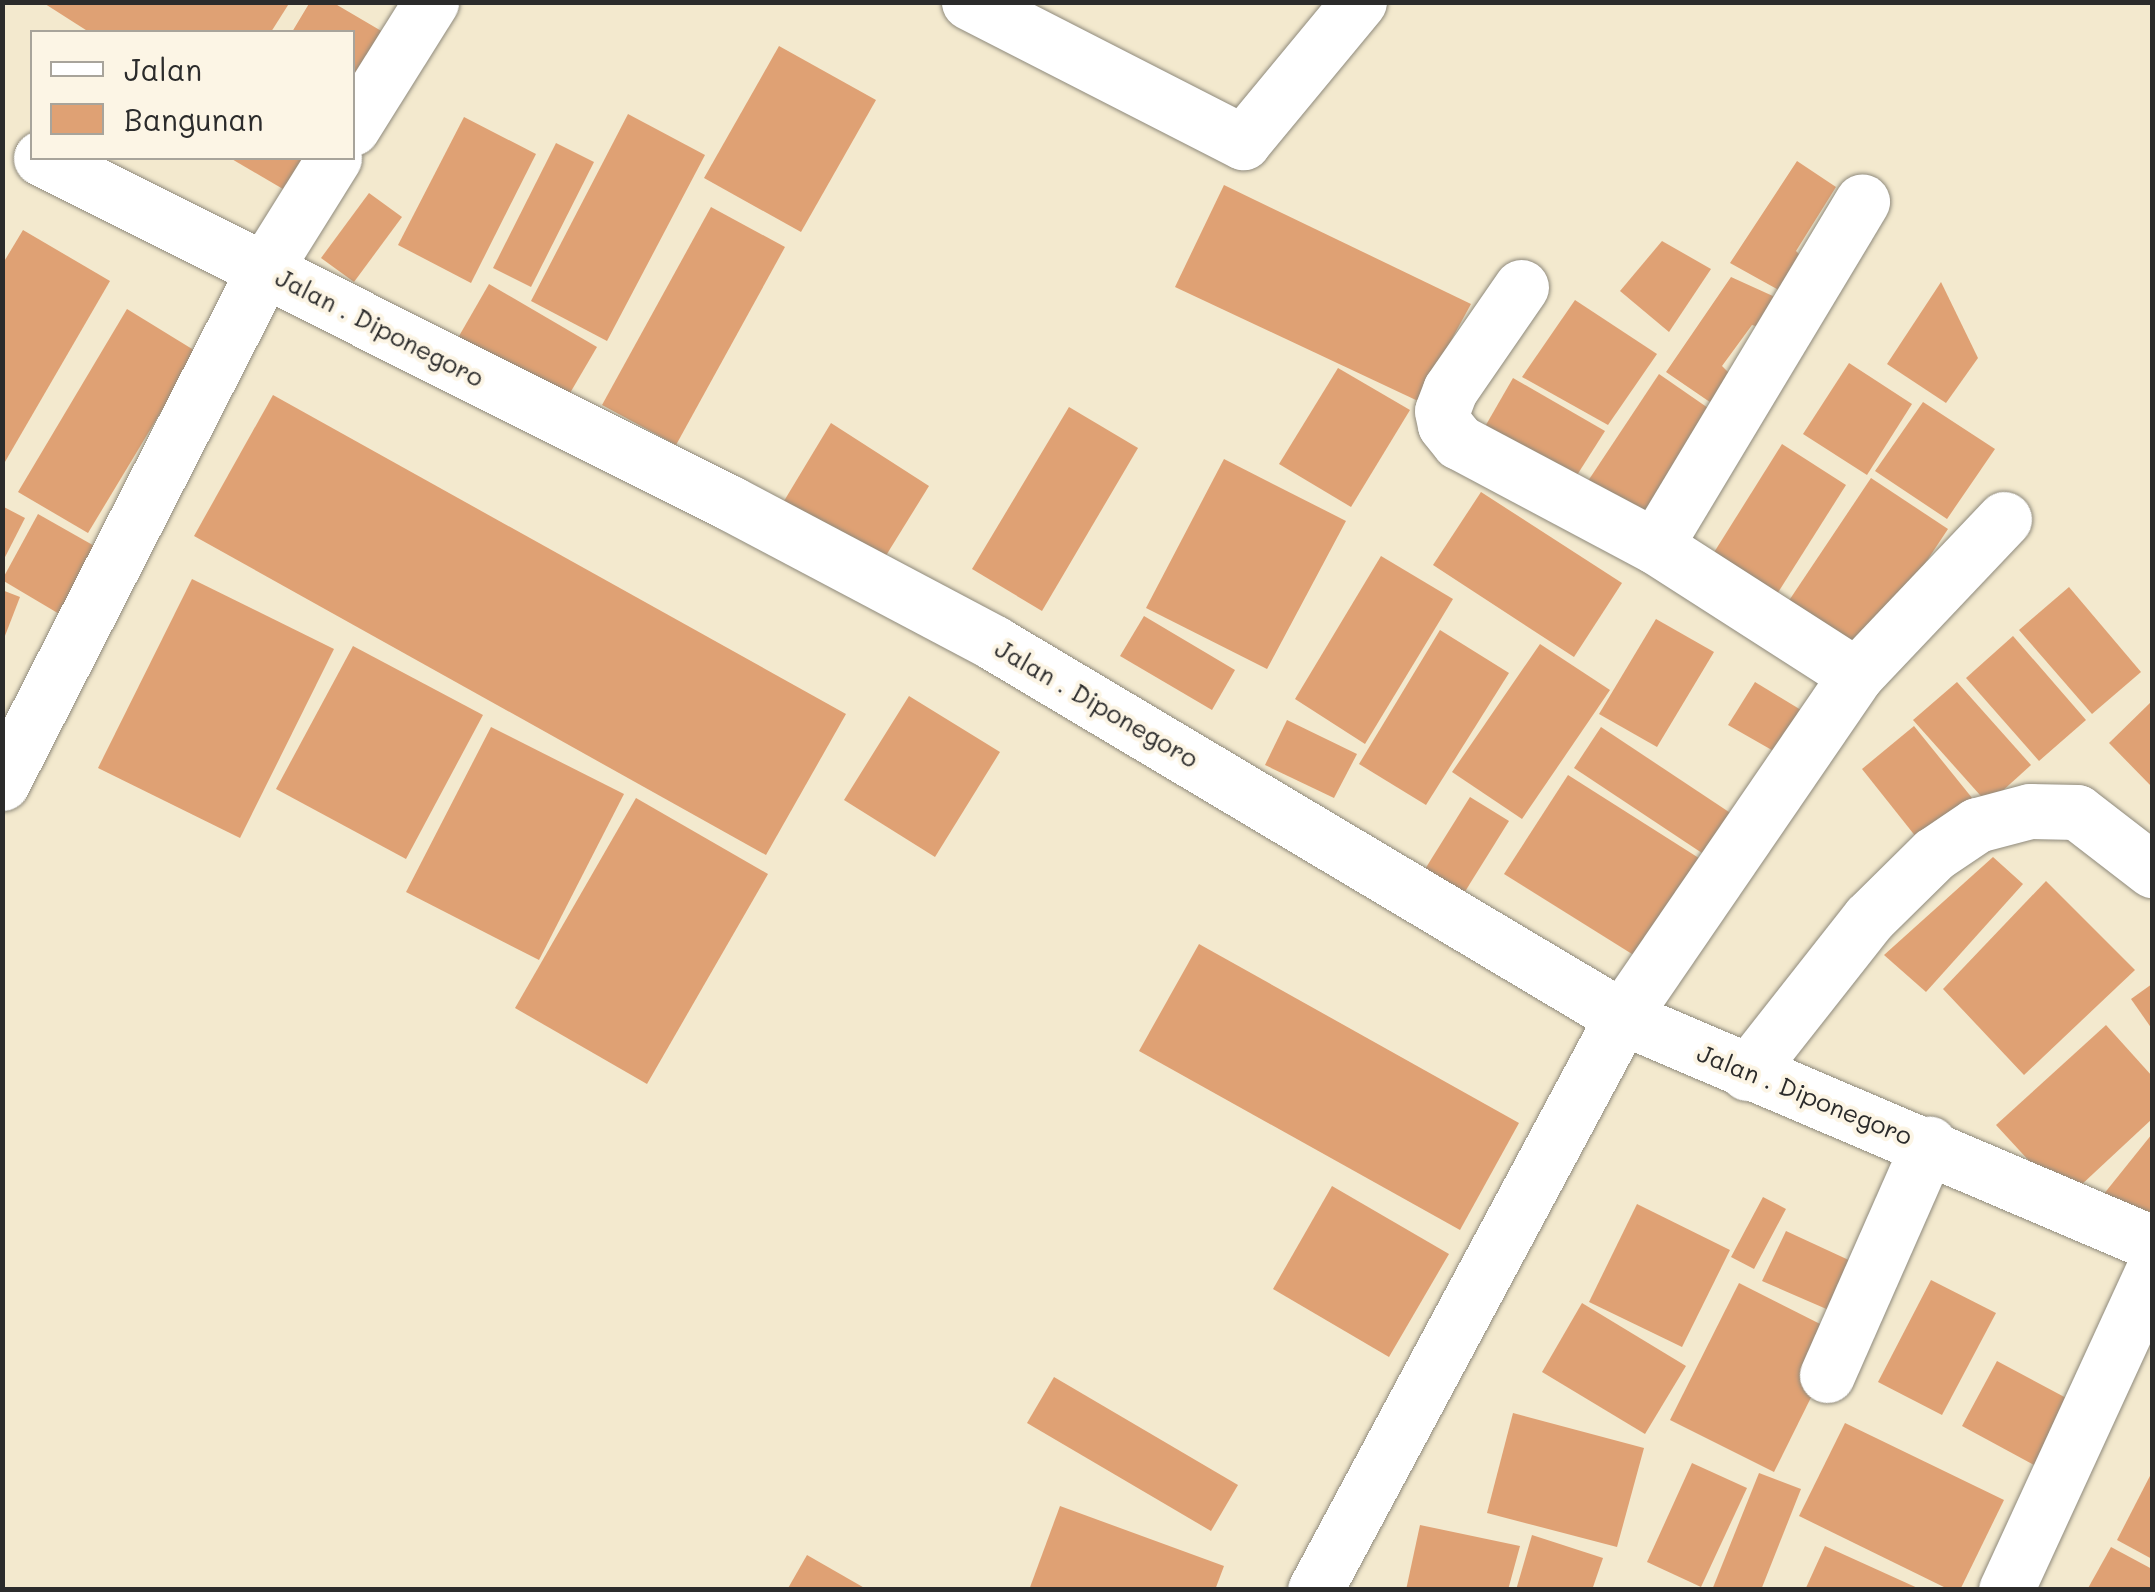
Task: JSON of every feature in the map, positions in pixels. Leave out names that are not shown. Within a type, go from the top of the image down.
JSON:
[{"type":"street","points":[[355,123],[431,2]]},
{"type":"street","points":[[969,2],[1243,142],[1359,2]]},
{"type":"street","points":[[2,138],[30,152]]},
{"type":"street","name":"Jalan . Diponegoro","points":[[45,160],[730,503],[994,643],[1294,817],[1622,1016],[1746,1072],[1929,1144],[2152,1243]]},
{"type":"street","points":[[2,783],[264,270],[333,160]]},
{"type":"street","points":[[1655,546],[1862,201]]},
{"type":"street","points":[[1520,286],[1450,390],[1442,411],[1445,425],[1458,442],[1655,546],[1856,675]]},
{"type":"street","points":[[1315,1590],[1622,1016],[1856,675],[2004,519]]},
{"type":"street","points":[[1746,1072],[1869,918],[1934,854],[1978,825],[2030,811],[2078,812],[2152,870]]},
{"type":"street","points":[[1826,1375],[1929,1144]]},
{"type":"street","points":[[2006,1590],[2152,1272]]},
{"type":"building","points":[[42,2],[290,2],[272,30],[86,30]]},
{"type":"building","points":[[310,2],[332,2],[395,39],[355,105],[355,30],[293,30]]},
{"type":"building","points":[[779,46],[876,100],[801,232],[704,178]]},
{"type":"building","points":[[628,114],[705,155],[607,341],[531,301]]},
{"type":"building","points":[[464,117],[536,154],[471,283],[398,245]]},
{"type":"building","points":[[556,143],[594,162],[531,287],[493,268]]},
{"type":"building","points":[[233,160],[324,160],[300,199]]},
{"type":"building","points":[[1797,161],[1836,187],[1796,251],[1814,269],[1795,299],[1730,263]]},
{"type":"building","points":[[1224,185],[1471,304],[1418,401],[1175,287]]},
{"type":"building","points":[[369,193],[402,217],[354,282],[321,258]]},
{"type":"building","points":[[711,207],[785,247],[676,445],[602,405]]},
{"type":"building","points":[[23,230],[110,281],[2,467],[2,265]]},
{"type":"building","points":[[1662,241],[1711,269],[1669,332],[1620,291]]},
{"type":"building","points":[[1731,277],[1786,302],[1773,331],[1752,325],[1722,366],[1740,384],[1723,411],[1666,372]]},
{"type":"building","points":[[1941,282],[1978,358],[1946,403],[1887,364]]},
{"type":"building","points":[[489,284],[597,347],[563,405],[455,343]]},
{"type":"building","points":[[1575,300],[1657,354],[1608,425],[1522,377]]},
{"type":"building","points":[[127,309],[197,352],[88,533],[18,492]]},
{"type":"building","points":[[1849,363],[1912,404],[1867,475],[1803,434]]},
{"type":"building","points":[[1338,368],[1410,410],[1351,507],[1279,464]]},
{"type":"building","points":[[1659,374],[1724,419],[1652,532],[1584,487]]},
{"type":"building","points":[[1513,378],[1605,431],[1572,483],[1479,437]]},
{"type":"building","points":[[273,395],[846,714],[766,855],[194,536]]},
{"type":"building","points":[[1923,402],[1995,449],[1947,519],[1875,471]]},
{"type":"building","points":[[1069,407],[1138,448],[1042,611],[972,569]]},
{"type":"building","points":[[831,423],[929,486],[882,562],[784,501]]},
{"type":"building","points":[[1782,444],[1846,485],[1772,602],[1708,562]]},
{"type":"building","points":[[1224,459],[1346,521],[1267,669],[1146,608]]},
{"type":"building","points":[[1871,478],[1948,529],[1861,660],[1784,608]]},
{"type":"building","points":[[1481,492],[1622,583],[1574,657],[1433,565]]},
{"type":"building","points":[[2,506],[25,518],[2,563]]},
{"type":"building","points":[[38,514],[105,552],[66,618],[2,580]]},
{"type":"building","points":[[1381,556],[1453,599],[1365,744],[1295,699]]},
{"type":"building","points":[[192,579],[334,649],[240,838],[98,768]]},
{"type":"building","points":[[2069,587],[2141,672],[2092,714],[2019,630]]},
{"type":"building","points":[[2,590],[20,597],[3,641],[2,641]]},
{"type":"building","points":[[1144,616],[1235,670],[1212,710],[1120,656]]},
{"type":"building","points":[[1656,619],[1714,652],[1657,747],[1599,714]]},
{"type":"building","points":[[1440,630],[1509,673],[1426,805],[1359,764]]},
{"type":"building","points":[[2013,636],[2086,720],[2039,761],[1966,678]]},
{"type":"building","points":[[1540,644],[1610,690],[1522,819],[1452,772]]},
{"type":"building","points":[[353,646],[483,715],[406,859],[276,789]]},
{"type":"building","points":[[1755,682],[1806,713],[1777,753],[1728,725]]},
{"type":"building","points":[[1957,682],[2031,765],[1988,804],[1913,720]]},
{"type":"building","points":[[909,696],[1000,752],[935,857],[844,800]]},
{"type":"building","points":[[2152,701],[2152,787],[2109,743]]},
{"type":"building","points":[[1287,720],[1357,754],[1334,798],[1265,765]]},
{"type":"building","points":[[1914,726],[1981,809],[1928,852],[1862,769]]},
{"type":"building","points":[[491,727],[624,794],[539,960],[406,892]]},
{"type":"building","points":[[1601,727],[1741,820],[1714,861],[1574,768]]},
{"type":"building","points":[[1568,775],[1713,867],[1648,964],[1504,874]]},
{"type":"building","points":[[1470,797],[1509,821],[1456,906],[1417,882]]},
{"type":"building","points":[[636,798],[768,874],[647,1084],[515,1008]]},
{"type":"building","points":[[1993,857],[2023,884],[1926,992],[1884,955]]},
{"type":"building","points":[[2046,881],[2135,970],[2024,1075],[1943,989]]},
{"type":"building","points":[[1199,944],[1519,1123],[1460,1230],[1139,1051]]},
{"type":"building","points":[[2152,984],[2152,1029],[2131,999]]},
{"type":"building","points":[[2106,1025],[2152,1076],[2152,1119],[2065,1200],[1996,1125]]},
{"type":"building","points":[[2152,1134],[2152,1232],[2095,1205]]},
{"type":"building","points":[[1332,1186],[1449,1254],[1389,1357],[1273,1289]]},
{"type":"building","points":[[1763,1197],[1786,1209],[1754,1269],[1731,1257]]},
{"type":"building","points":[[1637,1204],[1730,1250],[1682,1347],[1589,1302]]},
{"type":"building","points":[[1786,1231],[1853,1262],[1831,1311],[1762,1281]]},
{"type":"building","points":[[1931,1280],[1996,1313],[1942,1415],[1878,1382]]},
{"type":"building","points":[[1739,1283],[1842,1335],[1774,1472],[1670,1420]]},
{"type":"building","points":[[1582,1303],[1686,1366],[1645,1434],[1542,1372]]},
{"type":"building","points":[[1997,1361],[2085,1408],[2049,1473],[1962,1426]]},
{"type":"building","points":[[1054,1377],[1238,1485],[1211,1531],[1027,1423]]},
{"type":"building","points":[[1513,1413],[1644,1448],[1617,1547],[1487,1513]]},
{"type":"building","points":[[1845,1423],[2004,1500],[1960,1590],[1950,1590],[1799,1516]]},
{"type":"building","points":[[1692,1463],[1747,1488],[1701,1587],[1647,1562]]},
{"type":"building","points":[[2152,1472],[2152,1559],[2117,1540]]},
{"type":"building","points":[[1759,1473],[1801,1489],[1761,1590],[1712,1590]]},
{"type":"building","points":[[1060,1506],[1224,1566],[1215,1590],[1029,1590]]},
{"type":"building","points":[[1420,1525],[1520,1546],[1508,1590],[1406,1590]]},
{"type":"building","points":[[1532,1535],[1603,1558],[1592,1590],[1516,1590]]},
{"type":"building","points":[[1825,1546],[1922,1590],[1805,1590]]},
{"type":"building","points":[[2111,1547],[2152,1569],[2152,1590],[2087,1590]]},
{"type":"building","points":[[807,1555],[868,1590],[787,1590]]}]
